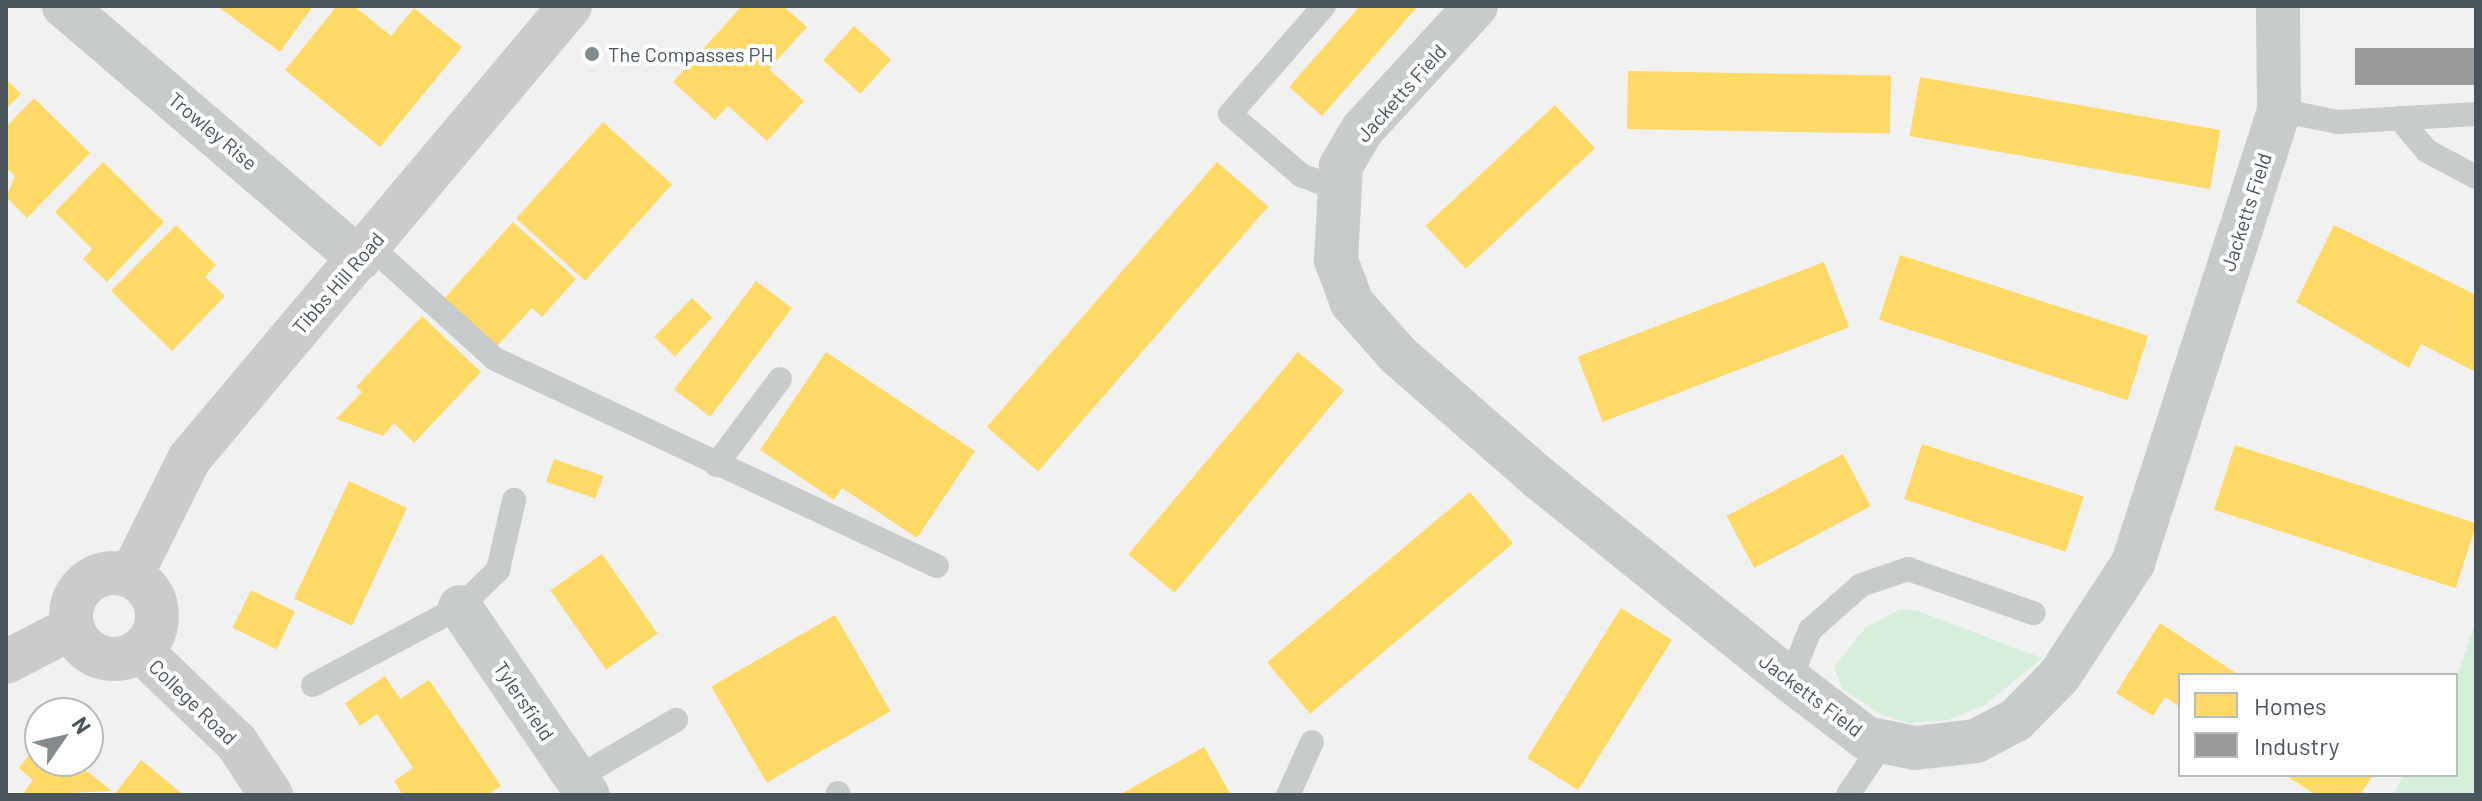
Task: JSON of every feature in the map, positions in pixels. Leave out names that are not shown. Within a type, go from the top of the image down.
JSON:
[{"type":"street","name":"Trowley Rise","points":[[64,6],[364,252]]},
{"type":"street","name":"Tibbs Hill Road","points":[[131,576],[189,459],[570,6]]},
{"type":"street","name":"Jacketts Field","points":[[1476,6],[1362,130],[1337,189],[1336,260],[1352,303],[1398,355],[1790,680],[1866,738],[1915,748],[1976,741],[2016,720],[2099,620],[2133,563],[2279,110],[2278,6]]},
{"type":"street","points":[[6,662],[72,628],[81,589],[104,574],[131,576],[157,611],[140,650],[100,657],[72,628]]},
{"type":"street","name":"Tylersfield","points":[[460,607],[582,787]]},
{"type":"street","name":"College Road","points":[[140,650],[237,743],[271,795]]},
{"type":"lane","points":[[1324,6],[1230,114],[1301,175],[1337,189]]},
{"type":"lane","points":[[2279,110],[2338,122],[2476,114]]},
{"type":"lane","points":[[2399,118],[2427,151],[2476,177]]},
{"type":"lane","points":[[364,252],[495,359],[937,566]]},
{"type":"lane","points":[[716,465],[780,379]]},
{"type":"lane","points":[[313,685],[460,607],[498,570],[514,500]]},
{"type":"lane","points":[[1790,680],[1810,630],[1861,585],[1908,569],[2033,613]]},
{"type":"lane","points":[[582,787],[676,720]]},
{"type":"lane","points":[[1848,795],[1884,741]]},
{"type":"lane","points":[[1288,795],[1312,742]]},
{"type":"green space","points":[[1900,609],[1918,611],[2042,658],[1985,705],[1948,720],[1910,723],[1882,715],[1843,689],[1834,668],[1865,628]]},
{"type":"green space","points":[[2476,620],[2476,795],[2393,795],[2403,777],[2458,777],[2458,674]]},
{"type":"building: Homes","points":[[217,6],[313,6],[280,52]]},
{"type":"building: Homes","points":[[337,6],[354,6],[391,36],[414,8],[462,47],[380,147],[285,70]]},
{"type":"building: Homes","points":[[742,6],[783,6],[807,27],[769,69],[804,101],[767,141],[728,106],[715,120],[673,82]]},
{"type":"building: Homes","points":[[1360,6],[1418,6],[1322,116],[1289,87]]},
{"type":"building: Homes","points":[[854,26],[891,59],[860,94],[823,60]]},
{"type":"building: Homes","points":[[1628,71],[1891,76],[1890,134],[1627,129]]},
{"type":"building: Homes","points":[[1920,77],[2220,130],[2210,189],[1910,136]]},
{"type":"building: Homes","points":[[6,79],[21,94],[6,109]]},
{"type":"building: Homes","points":[[34,98],[90,153],[27,218],[6,197],[15,176],[6,168],[6,127]]},
{"type":"building: Homes","points":[[1555,105],[1595,148],[1466,269],[1426,226]]},
{"type":"building: Homes","points":[[603,122],[672,184],[585,281],[516,219]]},
{"type":"building: Homes","points":[[103,162],[164,222],[107,282],[83,259],[92,249],[55,212]]},
{"type":"building: Homes","points":[[1217,162],[1268,207],[1038,472],[987,427]]},
{"type":"building: Homes","points":[[513,222],[576,279],[542,317],[532,308],[494,349],[442,301]]},
{"type":"building: Homes","points":[[176,225],[216,265],[205,277],[225,296],[172,351],[111,291]]},
{"type":"building: Homes","points":[[2334,225],[2476,295],[2476,372],[2421,344],[2409,368],[2296,302]]},
{"type":"building: Homes","points":[[1900,255],[2148,336],[2127,400],[1879,320]]},
{"type":"building: Homes","points":[[1824,262],[1849,327],[1603,422],[1578,357]]},
{"type":"building: Homes","points":[[756,281],[792,308],[710,417],[674,390]]},
{"type":"building: Homes","points":[[692,298],[712,317],[675,356],[654,337]]},
{"type":"building: Homes","points":[[422,316],[481,372],[414,443],[394,423],[383,436],[336,419],[362,392],[356,387]]},
{"type":"building: Homes","points":[[826,352],[975,451],[917,538],[842,488],[834,500],[760,450]]},
{"type":"building: Homes","points":[[1298,352],[1344,391],[1174,593],[1128,554]]},
{"type":"building: Homes","points":[[1922,444],[2084,497],[2066,552],[1904,499]]},
{"type":"building: Homes","points":[[2235,445],[2476,523],[2456,588],[2214,510]]},
{"type":"building: Homes","points":[[1843,454],[1871,506],[1754,568],[1726,516]]},
{"type":"building: Homes","points":[[554,459],[603,476],[595,499],[546,482]]},
{"type":"building: Homes","points":[[349,481],[407,508],[352,626],[294,599]]},
{"type":"building: Homes","points":[[1470,492],[1513,543],[1310,714],[1267,662]]},
{"type":"building: Homes","points":[[602,554],[658,633],[606,670],[550,590]]},
{"type":"building: Homes","points":[[251,590],[295,611],[277,649],[233,628]]},
{"type":"building: Homes","points":[[1621,608],[1672,640],[1578,790],[1527,758]]},
{"type":"building: Homes","points":[[835,615],[890,711],[767,783],[711,686]]},
{"type":"building: Homes","points":[[2160,623],[2237,673],[2178,673],[2178,706],[2165,697],[2153,716],[2116,693]]},
{"type":"building: Homes","points":[[385,676],[400,699],[429,680],[501,786],[487,795],[403,795],[394,781],[413,768],[377,714],[360,726],[345,703]]},
{"type":"building: Homes","points":[[1204,747],[1231,795],[1119,795]]},
{"type":"building: Homes","points":[[141,760],[184,795],[114,795]]},
{"type":"building: Homes","points":[[30,777],[94,777],[112,791],[22,795],[33,780]]},
{"type":"building: Homes","points":[[2288,777],[2372,777],[2360,795],[2316,795]]},
{"type":"building: Industry","points":[[2355,48],[2476,48],[2476,85],[2355,85]]},
{"type":"place","name":"The Compasses PH","points":[[592,54]]}]
